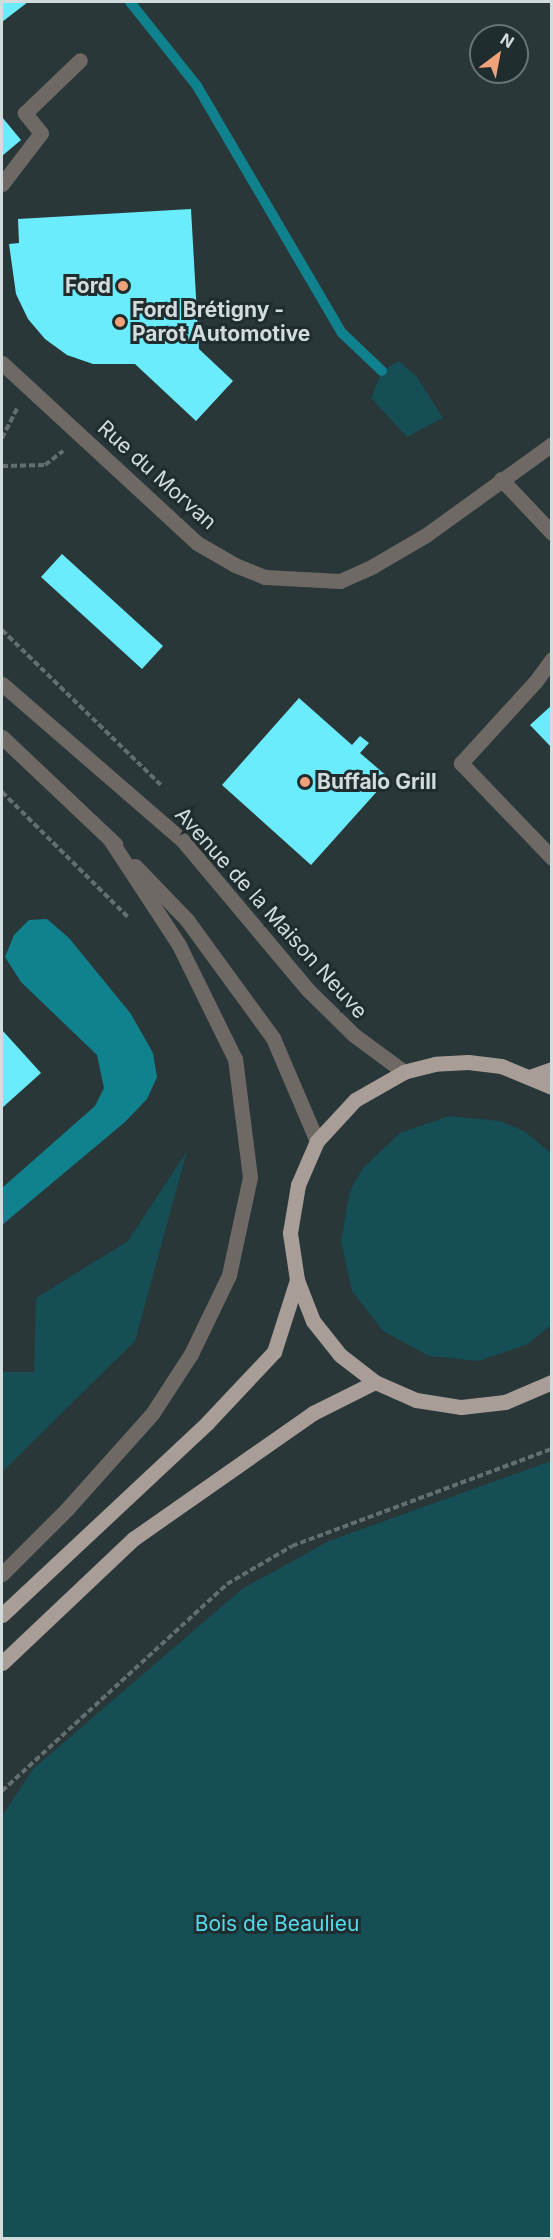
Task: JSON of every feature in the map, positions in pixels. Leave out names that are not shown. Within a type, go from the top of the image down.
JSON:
[{"type":"main road","points":[[552,1088],[532,1076],[501,1066],[468,1062],[435,1064],[404,1072],[355,1100],[317,1141],[297,1185],[292,1223],[297,1280],[314,1321],[340,1355],[375,1382],[416,1400],[461,1407],[505,1402],[552,1382]]},
{"type":"main road","points":[[532,1076],[552,1069]]},
{"type":"main road","points":[[2,1615],[207,1423],[274,1352],[297,1280]]},
{"type":"main road","points":[[2,1664],[134,1539],[314,1413],[375,1382]]},
{"type":"street","points":[[2,184],[41,133],[25,113],[80,60]]},
{"type":"street","name":"Rue du Morvan","points":[[2,363],[197,543],[235,565],[265,577],[306,582],[340,581],[373,566],[426,535],[552,444]]},
{"type":"street","points":[[501,479],[552,533]]},
{"type":"street","points":[[552,659],[535,682],[461,763],[552,858]]},
{"type":"street","name":"Avenue de la Maison Neuve","points":[[2,684],[183,842],[308,990],[354,1035],[404,1072]]},
{"type":"street","points":[[2,737],[109,838],[187,920],[273,1038],[317,1141]]},
{"type":"street","points":[[2,1574],[67,1509],[152,1414],[191,1354],[229,1275],[250,1177],[235,1059],[179,945],[109,838]]},
{"type":"path","points":[[2,465],[45,465],[82,436]]},
{"type":"path","points":[[2,630],[171,795]]},
{"type":"path","points":[[2,792],[132,921]]},
{"type":"path","points":[[2,1791],[226,1584],[292,1546],[552,1449]]},
{"type":"green space","points":[[399,361],[417,377],[443,418],[407,437],[371,398],[382,371]]},
{"type":"green space","points":[[449,1116],[500,1121],[524,1131],[551,1153],[551,1325],[528,1344],[479,1361],[429,1356],[383,1331],[352,1291],[341,1241],[350,1191],[363,1168],[400,1133]]},
{"type":"green space","points":[[187,1151],[135,1341],[2,1472],[2,1372],[34,1372],[36,1298],[128,1241]]},
{"type":"green space","name":"Bois de Beaulieu","points":[[551,1461],[551,2238],[2,2238],[2,1816],[33,1769],[242,1589],[329,1541]]},
{"type":"shaded area","points":[[47,919],[69,938],[131,1014],[153,1053],[157,1077],[147,1099],[125,1122],[2,1225],[2,1188],[95,1106],[104,1088],[97,1055],[21,982],[5,957],[14,935],[29,920]]},
{"type":"building","points":[[2,2],[28,2],[2,22]]},
{"type":"building","points":[[2,117],[21,140],[2,156]]},
{"type":"building","name":"Ford Brétigny - Parot Automotive","points":[[191,209],[199,349],[233,381],[196,421],[135,364],[93,364],[67,355],[45,339],[28,319],[16,294],[9,244],[19,243],[18,219]]},
{"type":"building","points":[[62,554],[163,646],[142,669],[41,577]]},
{"type":"building","name":"Buffalo Grill","points":[[299,698],[352,745],[360,736],[369,743],[360,753],[389,778],[311,865],[222,785]]},
{"type":"building","points":[[552,705],[552,748],[530,725]]},
{"type":"building","points":[[2,1030],[41,1073],[2,1108]]},
{"type":"waterway","points":[[130,2],[197,86],[342,333],[382,371]]},
{"type":"place","name":"Ford","points":[[123,286]]},
{"type":"place","name":"Ford Brétigny - Parot Automotive","points":[[120,322]]},
{"type":"place","name":"Buffalo Grill","points":[[305,782]]}]
